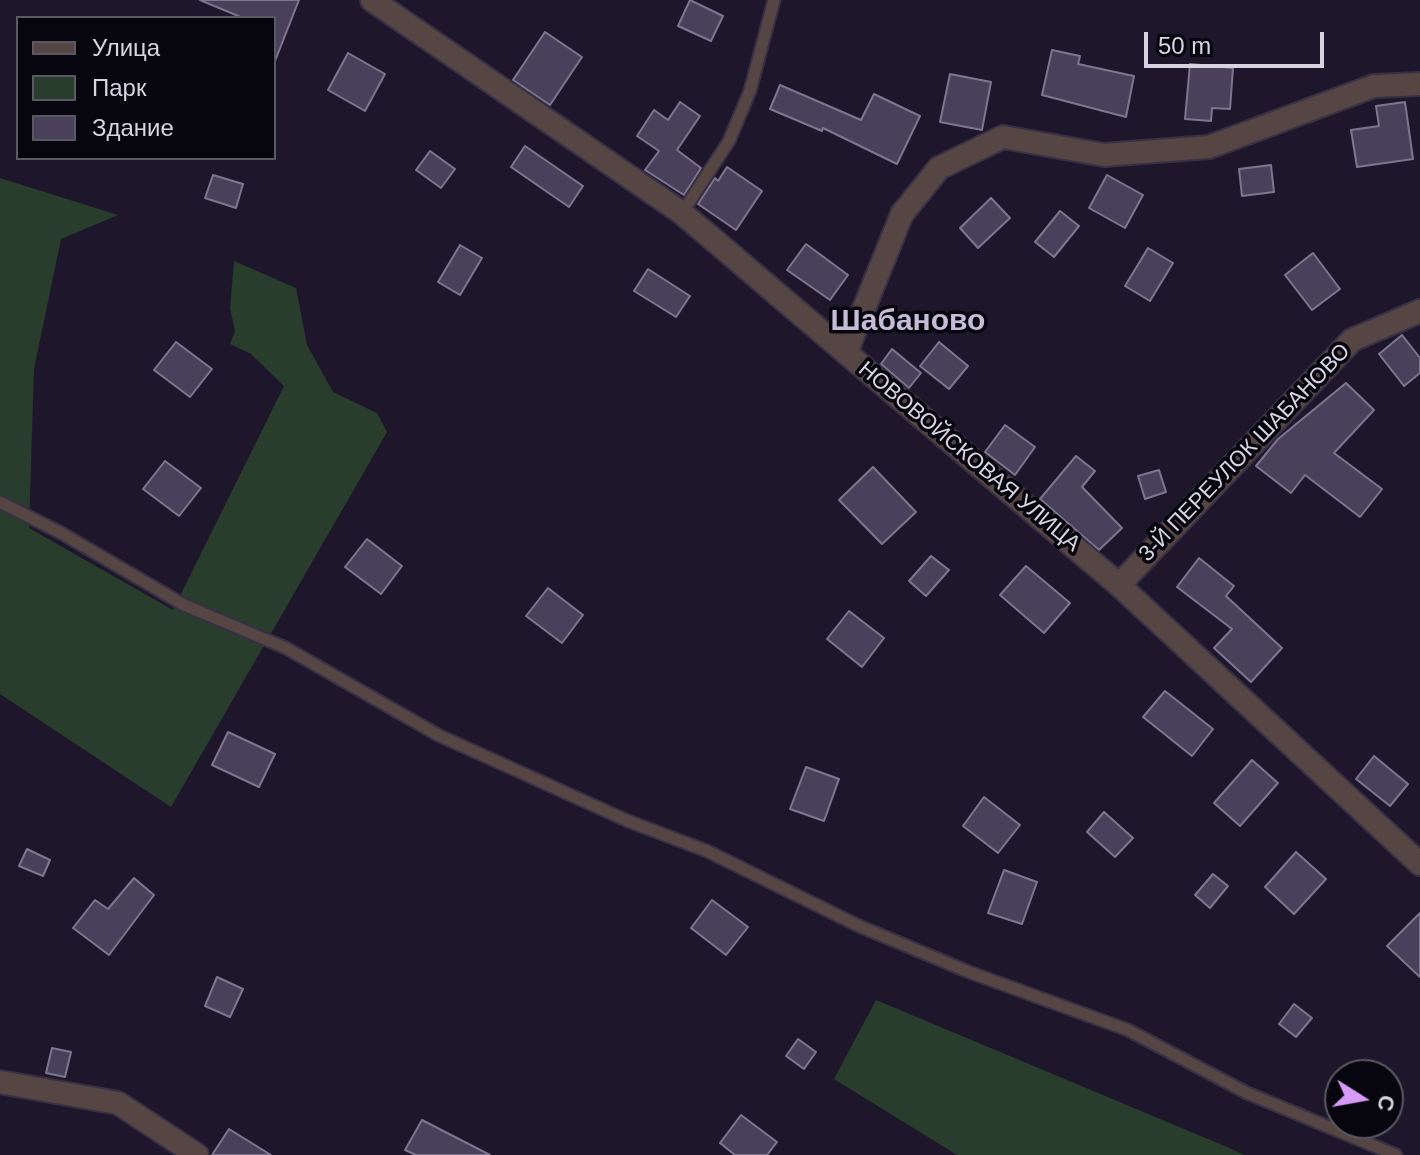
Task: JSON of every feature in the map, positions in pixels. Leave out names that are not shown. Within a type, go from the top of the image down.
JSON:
[{"type":"street","name":"НОВОВОЙСКОВАЯ УЛИЦА","points":[[372,0],[682,213],[1119,585],[1420,864]]},
{"type":"street","points":[[846,353],[902,214],[939,168],[1003,137],[1104,155],[1209,147],[1374,86],[1420,84]]},
{"type":"street","name":"3-Й ПЕРЕУЛОК ШАБАНОВО","points":[[1119,585],[1352,340],[1420,311]]},
{"type":"street","points":[[0,1082],[118,1103],[197,1155]]},
{"type":"lane","points":[[682,213],[729,141],[750,91],[774,0]]},
{"type":"lane","points":[[0,502],[63,534],[184,605],[286,648],[438,735],[628,821],[707,851],[859,926],[969,972],[1128,1030],[1247,1093],[1396,1155]]},
{"type":"green space","points":[[0,178],[118,215],[61,239],[34,369],[29,528],[173,610],[284,386],[251,354],[230,344],[235,331],[230,308],[234,261],[296,288],[307,345],[333,392],[377,413],[387,432],[171,807],[0,694]]},
{"type":"green space","points":[[876,1000],[1244,1155],[957,1155],[834,1079]]},
{"type":"building","points":[[200,0],[299,0],[276,58],[276,16],[238,16]]},
{"type":"building","points":[[690,0],[723,16],[711,41],[678,26]]},
{"type":"building","points":[[545,32],[582,57],[550,105],[513,80]]},
{"type":"building","points":[[1052,50],[1080,56],[1078,64],[1134,76],[1126,117],[1042,95]]},
{"type":"building","points":[[348,53],[385,74],[365,111],[328,90]]},
{"type":"building","points":[[1190,64],[1233,68],[1230,109],[1212,108],[1211,121],[1185,119]]},
{"type":"building","points":[[950,74],[991,82],[982,130],[940,122]]},
{"type":"building","points":[[780,85],[861,120],[874,94],[920,116],[897,164],[823,128],[822,131],[770,109]]},
{"type":"building","points":[[680,102],[700,116],[677,150],[701,168],[684,195],[645,170],[659,151],[637,136],[654,110],[668,120]]},
{"type":"building","points":[[1405,102],[1413,159],[1357,167],[1351,130],[1379,126],[1376,106]]},
{"type":"building","points":[[525,146],[583,186],[569,207],[511,167]]},
{"type":"building","points":[[430,151],[455,169],[441,188],[416,170]]},
{"type":"building","points":[[1271,165],[1274,192],[1242,196],[1239,169]]},
{"type":"building","points":[[727,167],[762,191],[736,230],[698,204],[715,178],[718,181]]},
{"type":"building","points":[[213,175],[243,184],[236,208],[205,198]]},
{"type":"building","points":[[1107,175],[1143,195],[1125,228],[1089,208]]},
{"type":"building","points":[[991,198],[1010,218],[978,248],[960,228]]},
{"type":"building","points":[[1060,211],[1079,226],[1054,257],[1035,242]]},
{"type":"building","points":[[806,244],[848,275],[830,300],[787,270]]},
{"type":"building","points":[[460,245],[482,258],[460,295],[438,282]]},
{"type":"building","points":[[1148,248],[1173,263],[1150,301],[1125,286]]},
{"type":"building","points":[[1313,253],[1340,289],[1312,310],[1285,275]]},
{"type":"building","points":[[648,269],[690,296],[676,317],[634,291]]},
{"type":"building","points":[[1402,335],[1420,358],[1420,373],[1404,386],[1379,354]]},
{"type":"building","points":[[176,342],[212,369],[190,397],[154,370]]},
{"type":"building","points":[[939,342],[968,366],[949,389],[920,366]]},
{"type":"building","points":[[892,349],[921,373],[909,388],[881,364]]},
{"type":"building","points":[[1346,383],[1374,410],[1334,453],[1382,489],[1360,517],[1305,475],[1291,493],[1256,466],[1278,439]]},
{"type":"building","points":[[1005,425],[1035,447],[1015,475],[985,452]]},
{"type":"building","points":[[1076,456],[1095,471],[1082,487],[1122,528],[1099,550],[1040,499]]},
{"type":"building","points":[[165,461],[201,488],[179,516],[143,489]]},
{"type":"building","points":[[873,467],[916,512],[882,544],[839,500]]},
{"type":"building","points":[[1159,470],[1166,492],[1145,499],[1138,476]]},
{"type":"building","points":[[367,539],[402,566],[381,594],[345,567]]},
{"type":"building","points":[[931,556],[949,570],[926,596],[909,581]]},
{"type":"building","points":[[1199,558],[1234,586],[1226,596],[1282,648],[1251,682],[1214,648],[1232,629],[1177,587]]},
{"type":"building","points":[[1026,566],[1070,603],[1044,633],[1000,595]]},
{"type":"building","points":[[548,588],[583,615],[562,643],[526,616]]},
{"type":"building","points":[[849,611],[884,638],[862,667],[827,639]]},
{"type":"building","points":[[1165,691],[1213,729],[1192,756],[1143,717]]},
{"type":"building","points":[[228,732],[275,754],[259,787],[212,765]]},
{"type":"building","points":[[1374,756],[1408,784],[1390,806],[1356,779]]},
{"type":"building","points":[[1252,760],[1278,783],[1240,826],[1214,803]]},
{"type":"building","points":[[806,767],[839,779],[824,821],[790,809]]},
{"type":"building","points":[[984,797],[1020,825],[998,853],[963,826]]},
{"type":"building","points":[[1104,812],[1133,838],[1115,857],[1087,832]]},
{"type":"building","points":[[27,849],[50,860],[43,876],[19,866]]},
{"type":"building","points":[[1296,852],[1326,879],[1294,914],[1265,887]]},
{"type":"building","points":[[1004,870],[1037,882],[1022,924],[988,913]]},
{"type":"building","points":[[1213,874],[1228,886],[1210,908],[1195,895]]},
{"type":"building","points":[[134,878],[154,895],[109,955],[73,928],[95,900],[108,909]]},
{"type":"building","points":[[712,900],[748,927],[726,955],[691,928]]},
{"type":"building","points":[[1420,913],[1420,977],[1387,946]]},
{"type":"building","points":[[217,977],[243,989],[230,1017],[205,1006]]},
{"type":"building","points":[[1294,1004],[1312,1018],[1296,1037],[1279,1024]]},
{"type":"building","points":[[798,1039],[816,1052],[804,1069],[786,1056]]},
{"type":"building","points":[[52,1048],[71,1052],[65,1077],[46,1073]]},
{"type":"building","points":[[741,1115],[777,1142],[767,1155],[735,1155],[720,1143]]},
{"type":"building","points":[[422,1120],[490,1155],[416,1155],[405,1150]]},
{"type":"building","points":[[229,1129],[271,1155],[212,1155]]},
{"type":"district","name":"Шабаново","points":[[908,322]]}]
